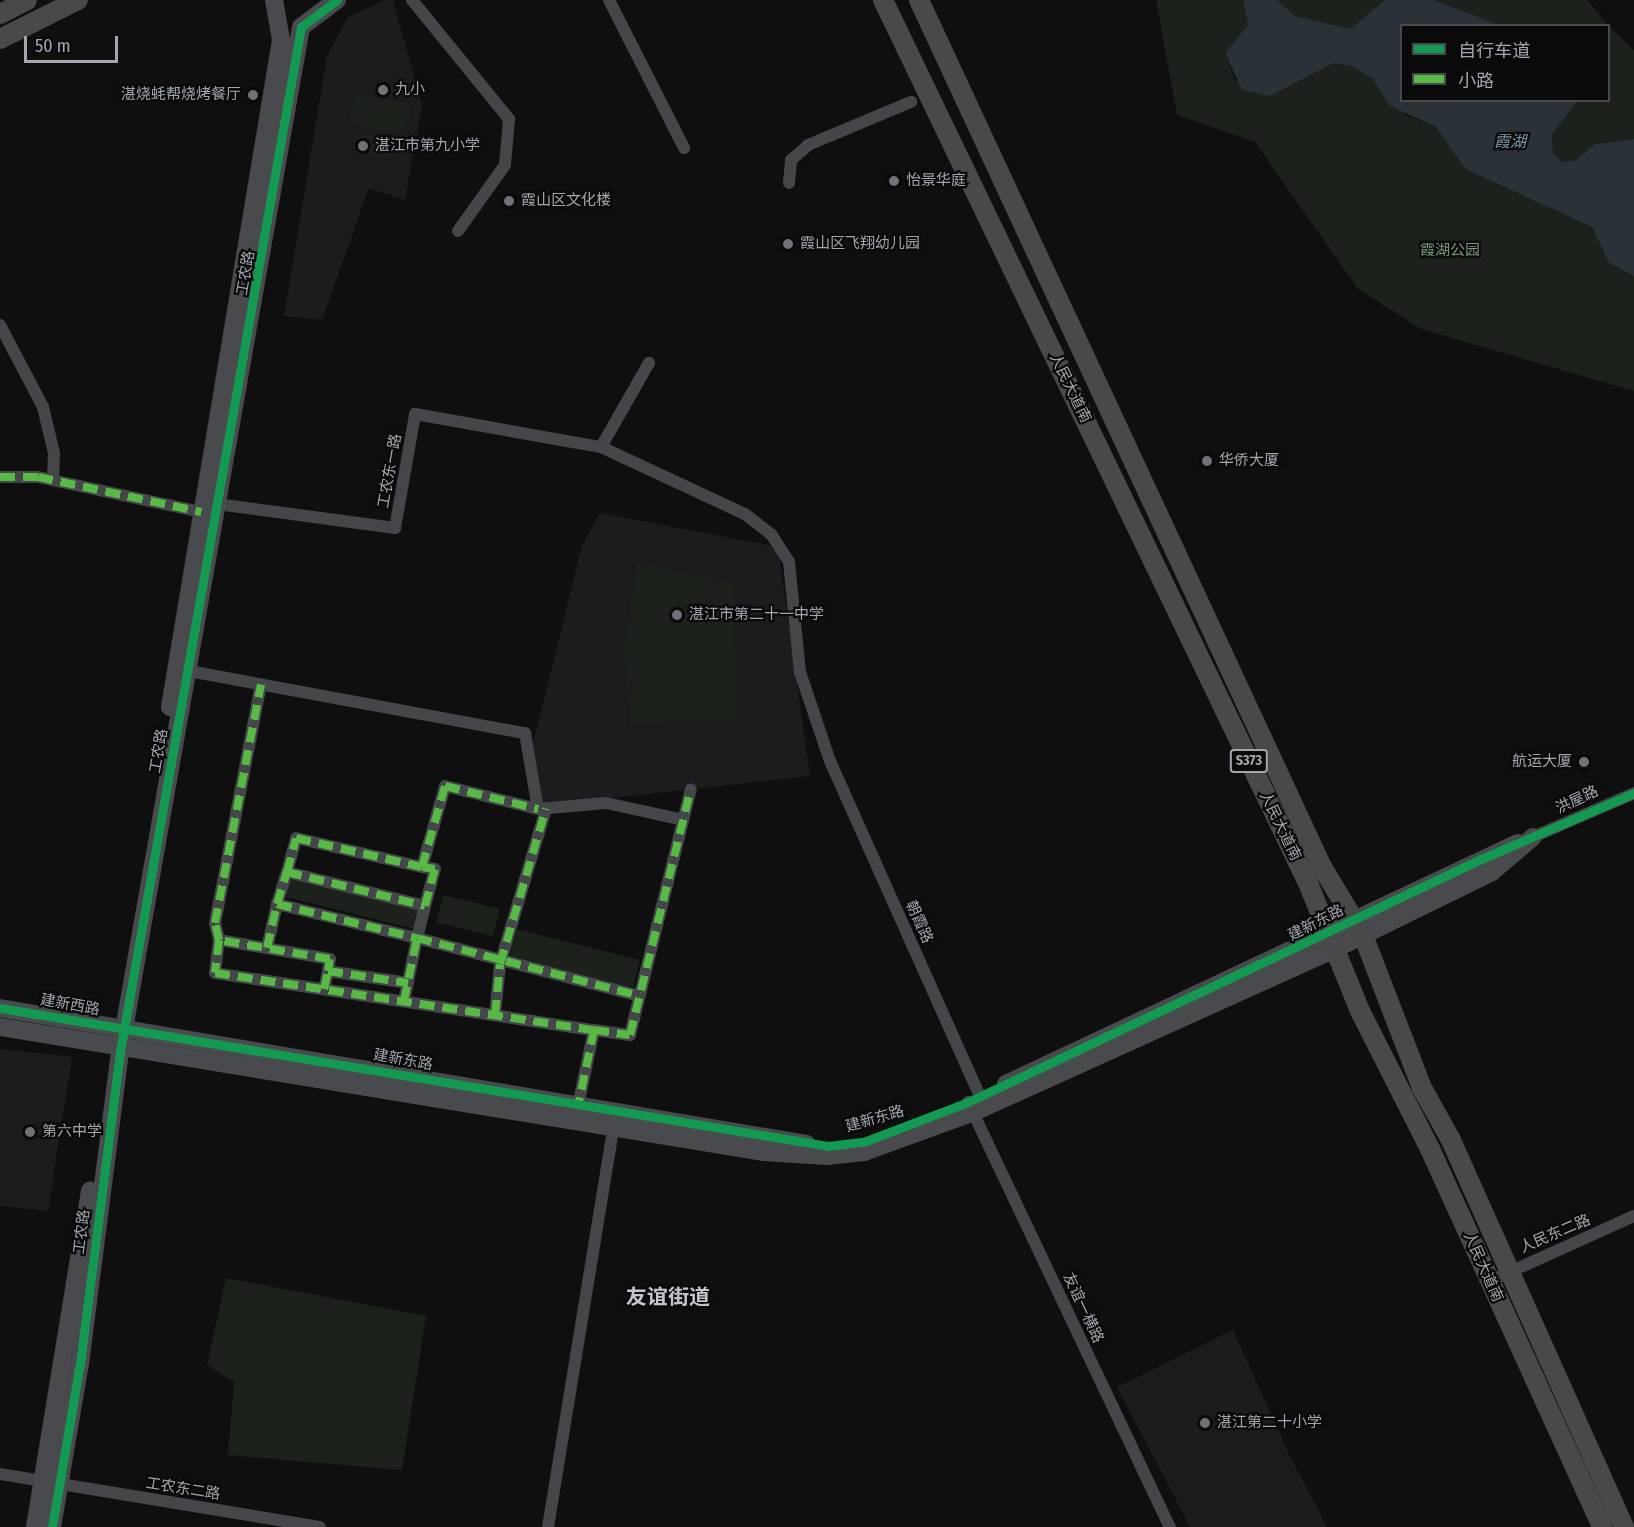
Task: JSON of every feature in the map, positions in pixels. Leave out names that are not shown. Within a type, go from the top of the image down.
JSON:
[{"type":"main road","points":[[0,14],[27,0]]},
{"type":"main road","points":[[0,39],[78,0]]},
{"type":"main road","name":"人民大道南","points":[[883,0],[1308,883],[1330,943],[1490,1281],[1602,1527]]},
{"type":"main road","name":"人民大道南","points":[[919,0],[1322,867],[1359,927],[1422,1088],[1509,1270],[1624,1527]]},
{"type":"street","name":"工农路","points":[[35,1527],[51,1482],[208,506],[283,24],[274,0]]},
{"type":"street","name":"工农路","points":[[124,1038],[189,671],[208,506],[301,27],[337,0]]},
{"type":"street","points":[[412,0],[509,118],[505,165],[458,231]]},
{"type":"street","points":[[609,0],[684,148]]},
{"type":"street","points":[[789,183],[791,160],[808,145],[911,102]]},
{"type":"street","points":[[0,325],[43,407],[54,453],[53,480]]},
{"type":"street","points":[[600,447],[649,363]]},
{"type":"street","name":"工农东一路","points":[[208,506],[395,528],[415,414],[600,447]]},
{"type":"street","name":"朝霞路","points":[[600,447],[745,514],[771,534],[789,562],[800,672],[830,761],[974,1104]]},
{"type":"street","points":[[0,477],[53,480],[208,506]]},
{"type":"street","points":[[189,671],[525,734],[542,809],[500,964],[495,1015]]},
{"type":"street","points":[[261,684],[215,922],[219,940],[215,973],[630,1035],[691,789]]},
{"type":"street","points":[[422,867],[445,786],[542,809],[606,803],[683,820]]},
{"type":"street","name":"洪屋路","points":[[1533,837],[1634,793]]},
{"type":"street","name":"建新东路","points":[[124,1038],[613,1129],[763,1152],[827,1156],[864,1152],[1330,943],[1359,927],[1492,872],[1533,837]]},
{"type":"street","points":[[267,948],[276,904],[296,838],[435,869],[404,1001]]},
{"type":"street","points":[[287,872],[425,906]]},
{"type":"street","points":[[276,904],[417,938],[500,964],[640,996]]},
{"type":"street","points":[[219,940],[330,959],[324,989]]},
{"type":"street","points":[[328,971],[408,983]]},
{"type":"street","name":"建新西路","points":[[0,1008],[124,1038]]},
{"type":"street","points":[[0,1027],[124,1038]]},
{"type":"street","points":[[578,1106],[594,1030]]},
{"type":"street","name":"建新东路","points":[[124,1038],[828,1146],[866,1141],[974,1104]]},
{"type":"street","name":"友谊一横路","points":[[974,1104],[1166,1526]]},
{"type":"street","points":[[548,1527],[613,1129]]},
{"type":"street","name":"人民东二路","points":[[1490,1281],[1509,1270],[1634,1216]]},
{"type":"street","name":"工农东二路","points":[[0,1474],[320,1527]]},
{"type":"street","name":"工农路","points":[[51,1482],[52,1527]]},
{"type":"shaded area","name":"湛江市第九小学","points":[[384,0],[393,0],[422,105],[405,200],[369,188],[322,320],[284,316],[327,56],[347,18]]},
{"type":"shaded area","name":"湛江市第二十一中学","points":[[600,513],[778,547],[810,776],[541,806],[532,747],[582,545]]},
{"type":"shaded area","name":"第六中学","points":[[0,1049],[72,1057],[48,1211],[0,1206]]},
{"type":"shaded area","name":"湛江第二十小学","points":[[1233,1330],[1291,1458],[1327,1527],[1190,1527],[1117,1387]]},
{"type":"green space","name":"霞湖公园","points":[[1156,0],[1243,0],[1248,25],[1225,53],[1235,80],[1284,89],[1334,63],[1351,66],[1373,79],[1406,115],[1436,127],[1465,169],[1592,227],[1609,263],[1634,276],[1634,391],[1421,329],[1358,289],[1255,142],[1177,115]]},
{"type":"green space","points":[[1277,0],[1385,0],[1350,29],[1295,16]]},
{"type":"green space","points":[[1434,0],[1588,0],[1606,24],[1496,24]]},
{"type":"green space","points":[[1610,28],[1634,50],[1634,139],[1595,144],[1576,160],[1563,162],[1553,154],[1552,134],[1577,102],[1610,102]]},
{"type":"green space","points":[[355,94],[412,104],[405,135],[349,123]]},
{"type":"green space","points":[[359,133],[395,140],[392,159],[356,152]]},
{"type":"green space","points":[[637,564],[735,582],[736,720],[630,725],[623,645]]},
{"type":"green space","points":[[288,875],[420,908],[414,929],[282,896]]},
{"type":"green space","points":[[443,895],[500,909],[493,936],[436,922]]},
{"type":"green space","points":[[517,929],[640,960],[633,988],[510,956]]},
{"type":"green space","points":[[226,1278],[426,1316],[402,1470],[228,1455],[234,1382],[207,1365]]},
{"type":"water","name":"霞湖","points":[[1243,0],[1277,0],[1295,16],[1350,29],[1385,0],[1434,0],[1496,24],[1400,24],[1400,102],[1577,102],[1552,134],[1553,154],[1563,162],[1576,160],[1595,144],[1634,139],[1634,276],[1609,263],[1592,227],[1465,169],[1436,127],[1390,106],[1373,79],[1351,66],[1334,63],[1270,96],[1242,90],[1225,53],[1248,25]]},
{"type":"marked path","points":[[0,477],[38,477],[201,512]]},
{"type":"marked path","points":[[219,940],[215,923],[261,684]]},
{"type":"marked path","points":[[277,904],[287,872],[425,906],[435,869],[422,867],[445,786],[538,809]]},
{"type":"marked path","points":[[594,1030],[630,1035],[691,789]]},
{"type":"marked path","points":[[495,1015],[500,964],[546,809]]},
{"type":"marked path","points":[[287,872],[296,838],[422,867]]},
{"type":"marked path","points":[[267,948],[277,904],[417,938]]},
{"type":"marked path","points":[[404,1001],[417,938],[640,996]]},
{"type":"marked path","points":[[328,971],[330,959],[219,940],[215,973],[594,1030],[578,1106]]},
{"type":"marked path","points":[[324,989],[328,971],[408,983]]},
{"type":"cycle path","points":[[52,1527],[80,1364],[121,1046],[301,27],[337,0]]},
{"type":"cycle path","points":[[0,1008],[828,1146],[866,1141],[968,1102],[1481,859],[1634,793]]},
{"type":"place","name":"九小","points":[[383,90]]},
{"type":"place","name":"湛烧蚝帮烧烤餐厅","points":[[253,95]]},
{"type":"place","name":"湛江市第九小学","points":[[363,146]]},
{"type":"place","name":"怡景华庭","points":[[894,181]]},
{"type":"place","name":"霞山区文化楼","points":[[509,201]]},
{"type":"place","name":"霞山区飞翔幼儿园","points":[[788,244]]},
{"type":"place","name":"华侨大厦","points":[[1207,461]]},
{"type":"place","name":"湛江市第二十一中学","points":[[677,615]]},
{"type":"place","name":"航运大厦","points":[[1584,762]]},
{"type":"place","name":"第六中学","points":[[30,1132]]},
{"type":"place","name":"湛江第二十小学","points":[[1205,1423]]},
{"type":"district","name":"友谊街道","points":[[668,1297]]}]
